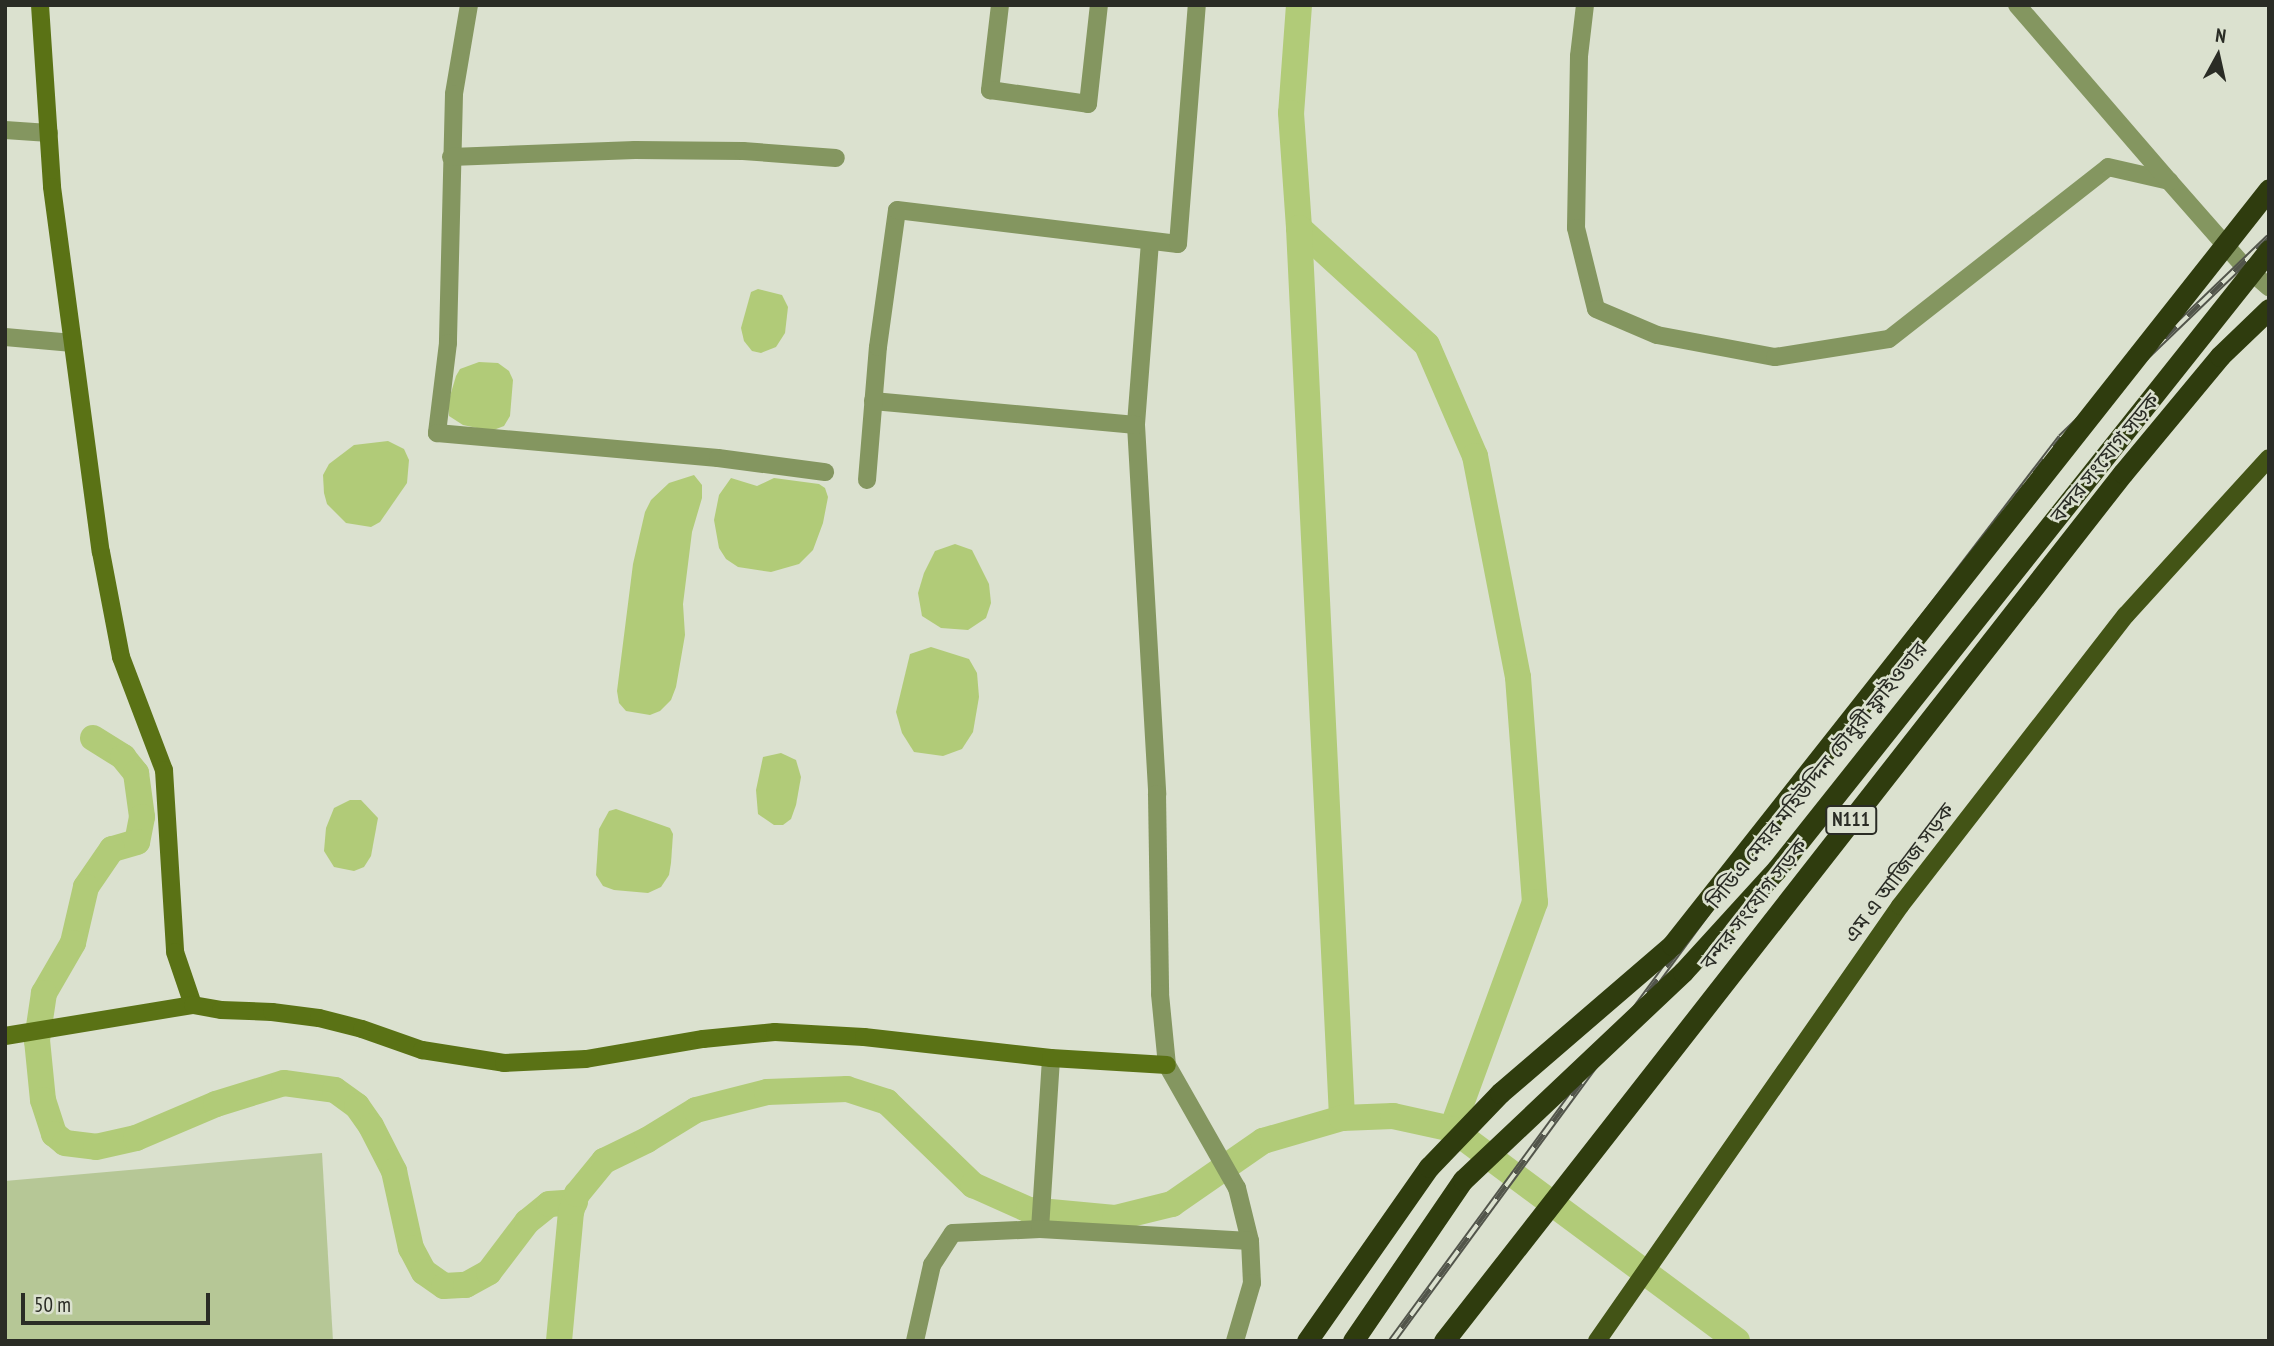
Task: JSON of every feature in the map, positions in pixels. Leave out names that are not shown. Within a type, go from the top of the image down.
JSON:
[{"type":"highway","points":[[1307,1341],[1429,1167],[1500,1093],[1672,945],[2269,189]]},
{"type":"highway","name":"সিডিএ মেয়র মহিউদ্দিন চৌধুরী ফ্লাইওভার","points":[[1353,1341],[1463,1180],[1683,972],[1777,869],[2269,250]]},
{"type":"highway","name":"বন্দর সংযোগ সড়ক","points":[[1444,1341],[2123,473],[2220,356],[2269,309]]},
{"type":"main road","name":"এম এ আজিজ সড়ক","points":[[1598,1339],[1900,906],[2126,615],[2269,458]]},
{"type":"street","points":[[40,5],[52,187],[101,552],[121,657],[164,770],[175,952],[193,1005]]},
{"type":"street","points":[[469,5],[454,94],[448,342],[437,433],[718,458],[825,472]]},
{"type":"street","points":[[1000,5],[990,90],[1088,104],[1099,5]]},
{"type":"street","points":[[867,480],[873,401],[897,210],[1178,244],[1197,5]]},
{"type":"street","points":[[1585,5],[1579,56],[1576,228],[1596,309],[1657,335],[1775,356],[1889,339],[2108,167],[2169,181]]},
{"type":"street","points":[[2017,5],[2241,263],[2269,287]]},
{"type":"street","points":[[5,130],[49,133]]},
{"type":"street","points":[[451,157],[635,150],[743,151],[836,158]]},
{"type":"street","points":[[1150,242],[1136,425],[1157,794],[1160,994],[1167,1066],[1237,1188],[1250,1241],[1252,1283],[1235,1341]]},
{"type":"street","points":[[5,337],[72,343]]},
{"type":"street","points":[[873,401],[1136,425]]},
{"type":"street","points":[[13,1034],[193,1005],[319,1018],[362,1029],[422,1050],[504,1063],[586,1059],[703,1039],[775,1032],[864,1037],[1051,1058],[1167,1066]]},
{"type":"street","points":[[1040,1228],[1051,1058]]},
{"type":"street","points":[[915,1341],[932,1265],[953,1233],[1040,1228],[1250,1241]]},
{"type":"shaded area","points":[[758,289],[782,295],[788,307],[785,333],[776,347],[761,353],[752,351],[744,341],[741,328],[751,292]]},
{"type":"shaded area","points":[[479,362],[498,363],[509,371],[513,380],[510,416],[504,426],[491,431],[463,425],[449,416],[448,403],[456,376],[460,369]]},
{"type":"shaded area","points":[[388,441],[404,449],[409,460],[407,483],[380,522],[371,527],[346,523],[327,504],[323,475],[329,464],[354,445]]},
{"type":"shaded area","points":[[694,475],[702,485],[702,498],[692,532],[683,604],[685,635],[676,687],[671,700],[660,711],[650,715],[626,711],[619,703],[617,691],[633,564],[645,512],[651,500],[669,483]]},
{"type":"shaded area","points":[[731,478],[757,486],[774,478],[819,484],[825,488],[828,497],[823,523],[813,550],[799,564],[771,572],[738,567],[726,559],[719,548],[714,520],[719,495]]},
{"type":"shaded area","points":[[955,544],[972,550],[989,584],[991,603],[986,618],[968,630],[941,628],[922,616],[918,593],[935,551]]},
{"type":"shaded area","points":[[931,647],[969,659],[977,673],[979,697],[973,732],[962,749],[943,756],[914,752],[902,733],[896,712],[910,654]]},
{"type":"shaded area","points":[[781,753],[796,760],[801,777],[791,819],[783,825],[774,825],[758,814],[756,790],[763,757]]},
{"type":"shaded area","points":[[350,800],[361,800],[378,818],[371,856],[364,867],[354,871],[334,867],[324,851],[326,828],[334,808]]},
{"type":"shaded area","points":[[616,809],[670,828],[673,834],[671,863],[669,875],[661,887],[648,893],[614,890],[603,886],[596,875],[599,829],[609,811]]},
{"type":"shaded area","points":[[322,1153],[333,1341],[5,1341],[5,1181]]},
{"type":"waterway","points":[[1299,5],[1291,113],[1299,228],[1427,345],[1475,456],[1518,677],[1535,902],[1452,1129]]},
{"type":"waterway","points":[[1299,228],[1342,1118]]},
{"type":"waterway","points":[[93,738],[123,757],[136,773],[142,817],[137,842],[112,849],[86,887],[73,943],[44,993],[37,1040],[43,1100],[54,1134],[65,1143],[96,1147],[136,1138],[216,1104],[284,1083],[335,1090],[357,1106],[371,1126],[394,1171],[411,1248],[424,1272],[444,1286],[466,1285],[489,1272],[527,1222],[549,1204],[575,1202]]},
{"type":"waterway","points":[[559,1341],[571,1212],[577,1194],[604,1161],[647,1140],[696,1110],[767,1092],[847,1089],[887,1102],[973,1185],[1029,1210],[1115,1218],[1172,1204],[1263,1141],[1342,1118],[1393,1116],[1452,1129],[1737,1341]]},
{"type":"railway","points":[[1392,1341],[1908,638],[2061,438],[2269,238]]}]
